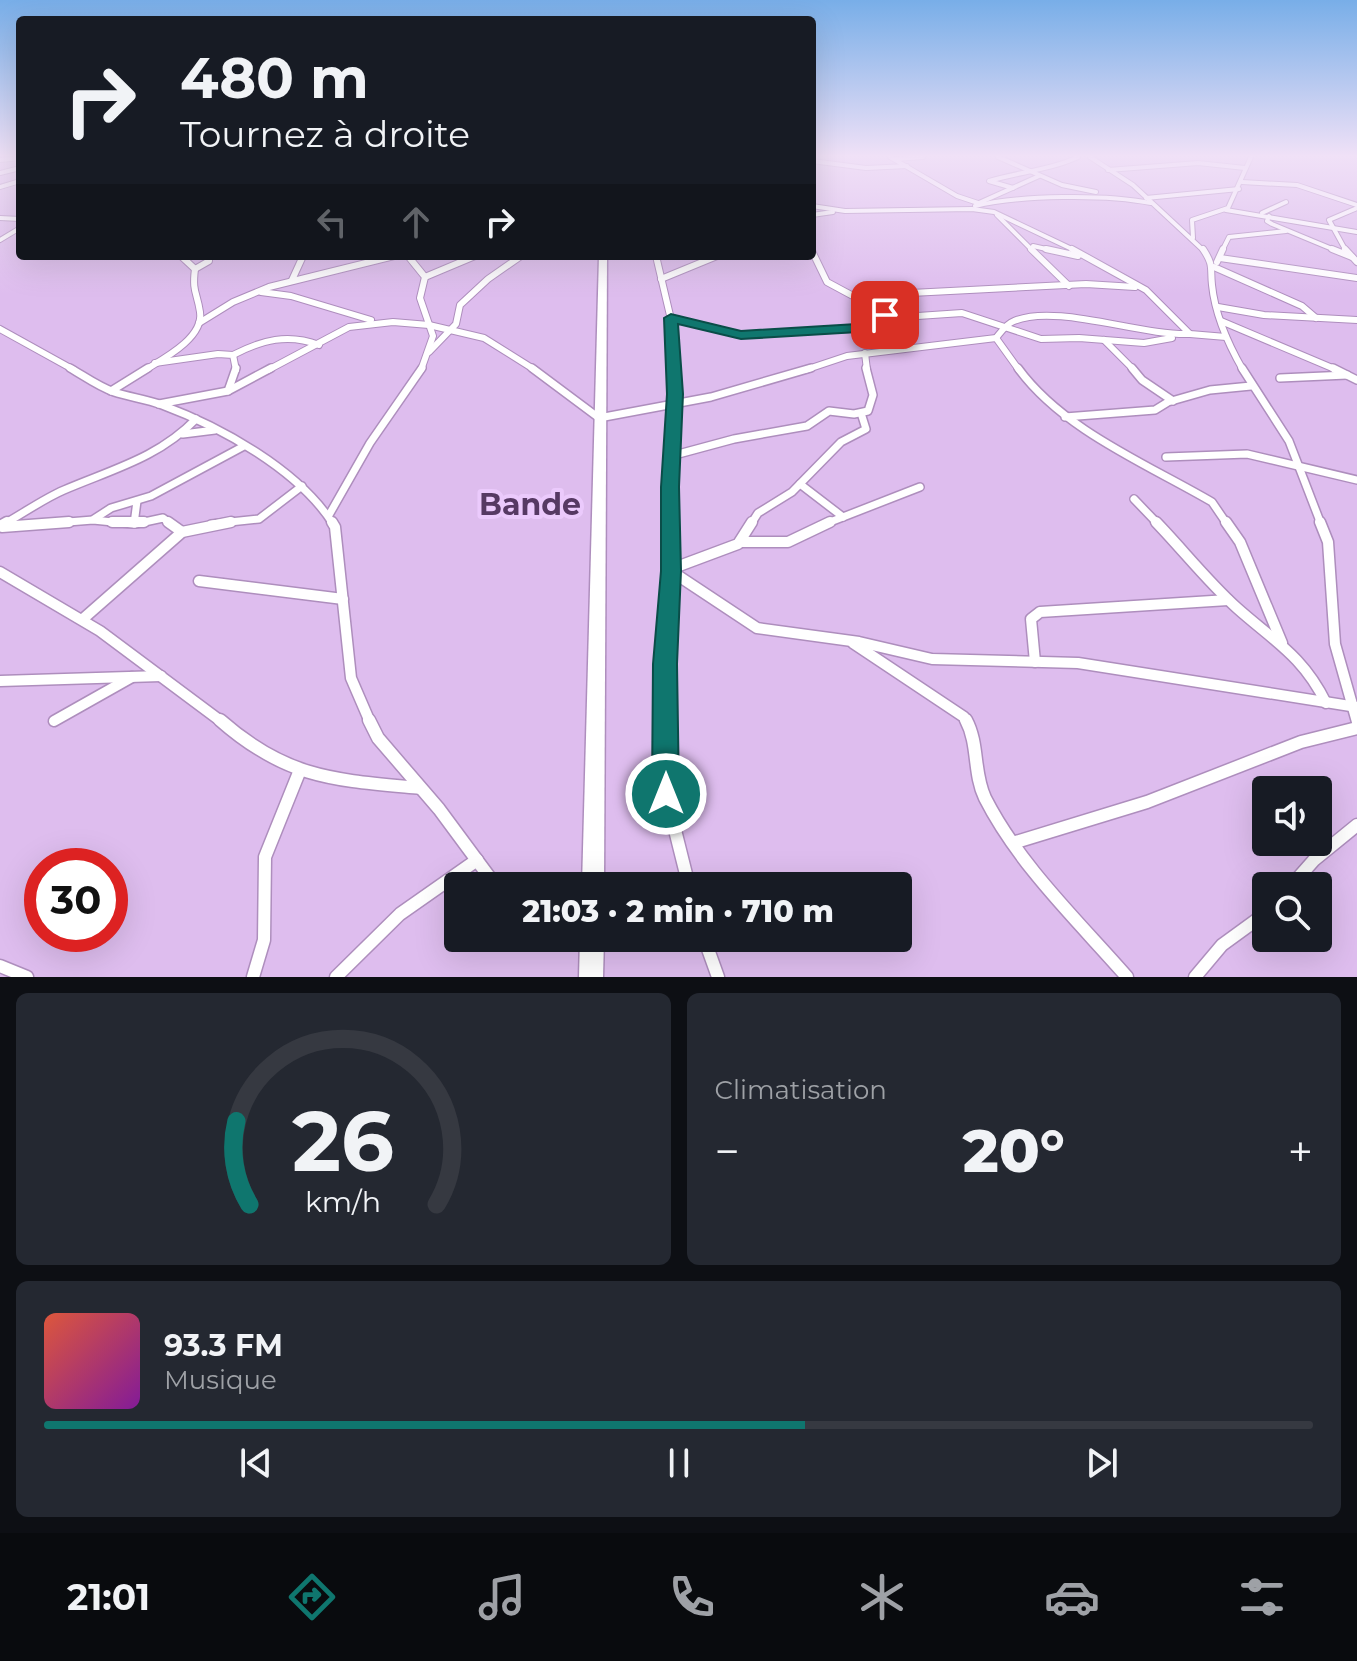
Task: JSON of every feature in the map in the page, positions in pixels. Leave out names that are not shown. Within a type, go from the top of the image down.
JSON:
[{"type":"highway","points":[[593,872],[603,260]]},
{"type":"highway","points":[[591,977],[592,952]]},
{"type":"street","points":[[972,203],[1090,259],[1146,290],[1190,334]]},
{"type":"street","points":[[977,205],[982,203]]},
{"type":"street","points":[[816,215],[1007,203]]},
{"type":"street","points":[[1151,203],[1193,238],[1214,266],[1302,306],[1317,318]]},
{"type":"street","points":[[1226,210],[1231,203]]},
{"type":"street","points":[[1259,214],[1285,203]]},
{"type":"street","points":[[816,207],[845,211]]},
{"type":"street","points":[[1354,260],[1332,228],[1331,217],[1357,207]]},
{"type":"street","points":[[1193,238],[1192,220],[1226,210],[1357,232]]},
{"type":"street","points":[[994,212],[1069,286]]},
{"type":"street","points":[[1269,216],[1268,222],[1354,260]]},
{"type":"street","points":[[0,240],[16,227]]},
{"type":"street","points":[[1016,842],[1147,802],[1301,742],[1357,725],[1335,644],[1328,542],[1289,441],[1251,386],[1226,337],[1212,285],[1214,266],[1229,237],[1286,231]]},
{"type":"street","points":[[1026,242],[1047,251],[1090,259]]},
{"type":"street","points":[[1220,258],[1357,278]]},
{"type":"street","points":[[816,259],[827,282],[833,287],[845,294],[867,297],[1116,284],[1146,290]]},
{"type":"street","points":[[185,260],[195,269]]},
{"type":"street","points":[[195,269],[209,260]]},
{"type":"street","points":[[292,280],[301,260]]},
{"type":"street","points":[[111,391],[179,348],[199,323],[230,301],[292,280],[377,260]]},
{"type":"street","points":[[329,515],[370,443],[410,389],[428,352],[433,336],[420,298],[425,277],[415,260]]},
{"type":"street","points":[[425,277],[465,260]]},
{"type":"street","points":[[428,352],[456,324],[460,305],[488,279],[515,260]]},
{"type":"street","points":[[657,260],[671,318],[674,405],[671,570],[665,664],[666,794],[686,872]]},
{"type":"street","points":[[661,279],[707,260]]},
{"type":"street","points":[[195,269],[192,287],[200,308],[199,323]]},
{"type":"street","points":[[255,292],[291,296],[376,322]]},
{"type":"street","points":[[867,297],[875,301],[876,322]]},
{"type":"street","points":[[1215,298],[1247,312]]},
{"type":"street","points":[[1218,307],[1357,320]]},
{"type":"street","points":[[877,312],[903,317]]},
{"type":"street","points":[[671,318],[741,335],[850,329],[903,317],[962,313],[1041,339],[1154,343],[1190,334],[1226,337]]},
{"type":"street","points":[[159,404],[228,391],[349,327],[376,322],[429,325],[484,338],[525,363],[599,418],[674,405],[772,381],[847,356],[996,338],[1017,319],[1048,317],[1156,335],[1180,336]]},
{"type":"street","points":[[1221,321],[1357,380]]},
{"type":"street","points":[[0,329],[111,391],[159,404],[216,430],[302,486],[329,515],[339,549],[351,678],[363,709],[378,738],[486,872]]},
{"type":"street","points":[[152,363],[218,354],[233,355],[257,342],[294,336],[319,345]]},
{"type":"street","points":[[996,338],[1034,390],[1065,417],[1212,502],[1240,542],[1282,643]]},
{"type":"street","points":[[1104,340],[1142,380],[1173,401]]},
{"type":"street","points":[[671,456],[734,439],[807,426],[829,411],[868,411],[873,399],[872,378],[864,363],[865,353]]},
{"type":"street","points":[[228,391],[237,366],[233,355]]},
{"type":"street","points":[[1280,378],[1348,375]]},
{"type":"street","points":[[1065,417],[1155,410],[1210,390],[1251,386]]},
{"type":"street","points":[[740,542],[758,513],[800,484],[836,446],[866,429],[861,413]]},
{"type":"street","points":[[0,527],[61,492],[139,464],[183,434],[196,419]]},
{"type":"street","points":[[183,434],[216,430]]},
{"type":"street","points":[[93,520],[111,508],[137,501],[244,446]]},
{"type":"street","points":[[1166,457],[1247,454],[1357,480]]},
{"type":"street","points":[[800,484],[843,517]]},
{"type":"street","points":[[84,618],[182,532],[210,524],[259,519],[302,486]]},
{"type":"street","points":[[671,570],[740,542],[788,542],[920,487]]},
{"type":"street","points":[[1134,499],[1228,600],[1282,643],[1317,685],[1326,703]]},
{"type":"street","points":[[134,524],[137,501]]},
{"type":"street","points":[[0,527],[93,520],[134,524],[163,518],[182,532]]},
{"type":"street","points":[[671,570],[757,628],[849,640],[932,659],[1078,663],[1354,707]]},
{"type":"street","points":[[0,572],[84,618],[268,758],[300,770],[353,781],[421,788]]},
{"type":"street","points":[[199,581],[343,599]]},
{"type":"street","points":[[1035,662],[1031,619],[1040,612],[1228,600]]},
{"type":"street","points":[[849,640],[964,717],[971,726],[978,782],[1016,842],[1127,977]]},
{"type":"street","points":[[0,681],[162,676]]},
{"type":"street","points":[[54,721],[132,677]]},
{"type":"street","points":[[253,977],[264,940],[265,857],[300,770]]},
{"type":"street","points":[[1303,872],[1357,825]]},
{"type":"street","points":[[336,977],[400,914],[477,860]]},
{"type":"street","points":[[1195,977],[1222,945],[1252,923]]},
{"type":"street","points":[[709,952],[718,977]]},
{"type":"street","points":[[0,966],[27,977]]},
{"type":"district","name":"Bande","points":[[530,504]]},
{"type":"route","points":[[666,794],[665,664],[671,571],[670,487],[675,394],[671,318],[710,330],[741,335],[858,328],[876,322],[877,312],[885,315]]}]
